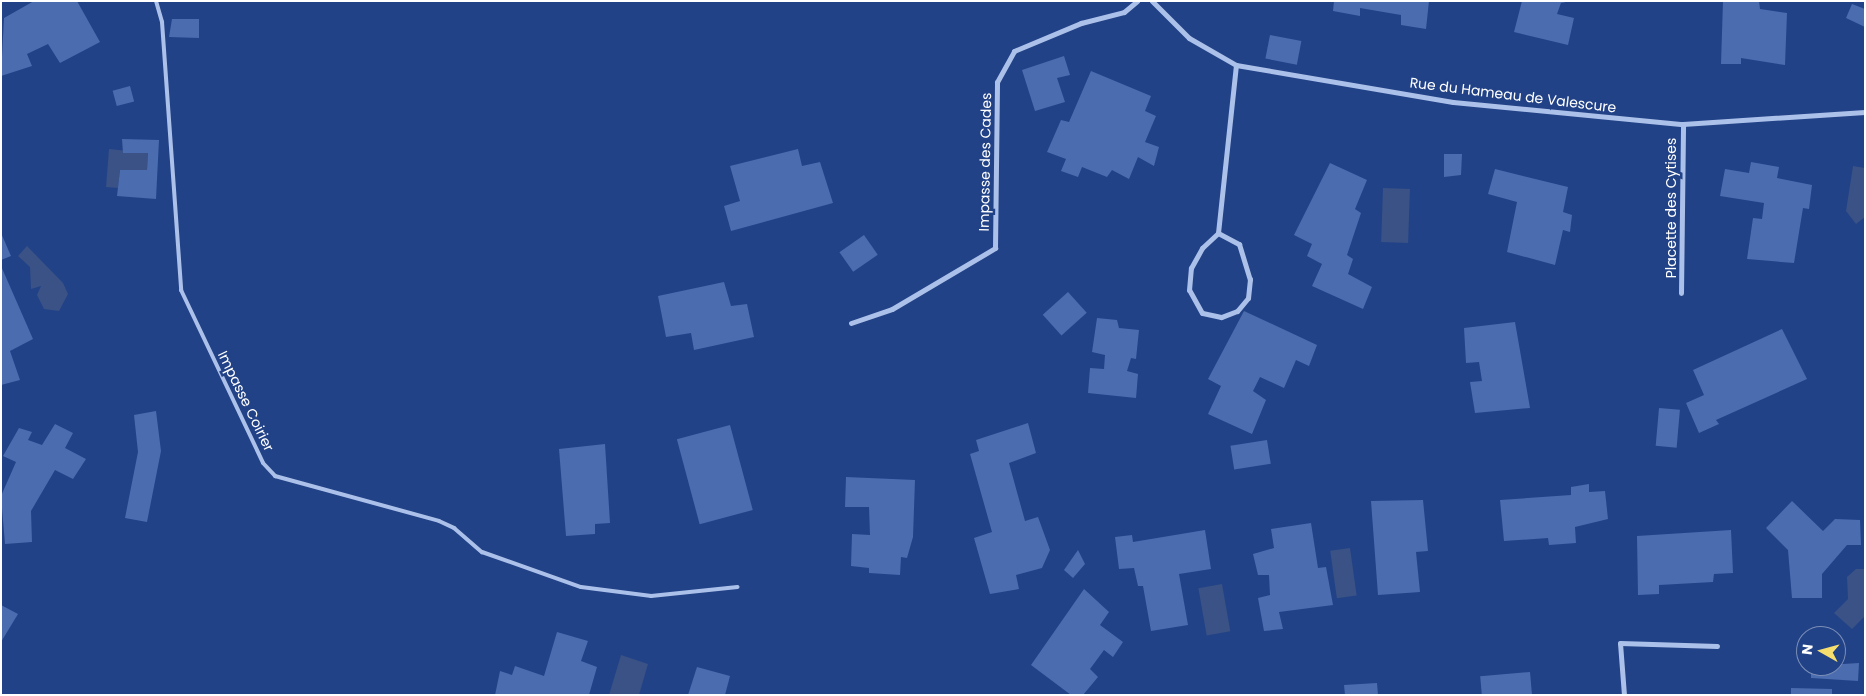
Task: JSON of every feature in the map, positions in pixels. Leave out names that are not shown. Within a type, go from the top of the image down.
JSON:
[{"type":"street","name":"Impasse des Cades","points":[[851,323],[892,309],[995,248],[997,82],[1014,51],[1082,23],[1124,12],[1137,1]]},
{"type":"street","name":"Rue du Hameau de Valescure","points":[[1152,1],[1189,38],[1236,65],[1454,102],[1682,124],[1865,112]]},
{"type":"street","points":[[1218,233],[1239,244],[1250,279],[1248,298],[1237,311],[1221,317],[1202,313],[1189,290],[1191,268],[1202,248],[1218,233],[1236,65]]},
{"type":"street","name":"Placette des Cytises","points":[[1681,293],[1682,124]]},
{"type":"street","points":[[1624,695],[1620,643],[1717,646]]},
{"type":"lane","name":"Impasse Coirier","points":[[156,1],[162,22],[181,290],[263,463],[274,476],[439,521],[454,528],[482,552],[581,587],[651,596],[738,588]]},
{"type":"water","points":[[109,149],[148,153],[147,170],[120,170],[118,188],[106,187]]},
{"type":"water","points":[[1853,166],[1865,168],[1865,217],[1856,224],[1846,211]]},
{"type":"water","points":[[1383,188],[1410,189],[1408,243],[1381,242]]},
{"type":"water","points":[[27,246],[63,283],[68,294],[59,311],[44,309],[37,295],[41,286],[31,289],[30,267],[18,256]]},
{"type":"water","points":[[1350,548],[1357,596],[1337,598],[1330,551]]},
{"type":"water","points":[[1856,569],[1865,569],[1865,616],[1852,629],[1834,613],[1848,599],[1847,577]]},
{"type":"water","points":[[1222,584],[1230,631],[1207,635],[1198,588]]},
{"type":"water","points":[[621,655],[648,664],[639,695],[609,695]]},
{"type":"building","points":[[34,1],[77,1],[100,42],[60,63],[48,44],[27,54],[32,66],[1,76],[4,18]]},
{"type":"building","points":[[1334,1],[1429,1],[1426,29],[1401,25],[1401,15],[1360,8],[1360,16],[1333,11]]},
{"type":"building","points":[[1522,1],[1571,1],[1561,3],[1557,14],[1574,18],[1568,45],[1514,32]]},
{"type":"building","points":[[1723,1],[1759,1],[1760,9],[1787,13],[1785,65],[1741,58],[1741,64],[1721,64]]},
{"type":"building","points":[[1852,4],[1865,9],[1865,27],[1846,18]]},
{"type":"building","points":[[172,19],[199,19],[199,38],[169,37]]},
{"type":"building","points":[[1270,35],[1301,41],[1297,65],[1265,59]]},
{"type":"building","points":[[1064,56],[1070,75],[1057,78],[1065,102],[1035,111],[1022,70]]},
{"type":"building","points":[[1091,71],[1151,96],[1145,111],[1156,116],[1145,142],[1159,147],[1154,166],[1138,157],[1129,179],[1112,170],[1107,177],[1082,167],[1078,177],[1061,171],[1066,159],[1047,152],[1061,120],[1069,122]]},
{"type":"building","points":[[130,86],[134,101],[117,106],[113,91]]},
{"type":"building","points":[[122,139],[159,140],[156,199],[117,196],[120,170],[147,170],[148,153],[123,153]]},
{"type":"building","points":[[798,149],[802,166],[820,162],[833,203],[731,231],[724,206],[740,201],[730,166]]},
{"type":"building","points":[[1444,154],[1462,154],[1461,175],[1444,177]]},
{"type":"building","points":[[1751,162],[1779,167],[1777,178],[1812,185],[1809,209],[1803,208],[1794,263],[1747,259],[1753,218],[1762,219],[1764,203],[1720,196],[1725,169],[1749,173]]},
{"type":"building","points":[[1330,163],[1367,180],[1355,209],[1361,213],[1347,255],[1353,259],[1348,274],[1372,287],[1363,309],[1312,286],[1322,264],[1307,256],[1312,244],[1294,235]]},
{"type":"building","points":[[1495,169],[1568,187],[1563,212],[1572,215],[1570,232],[1563,230],[1555,265],[1507,252],[1517,202],[1488,194]]},
{"type":"building","points":[[1,233],[11,256],[1,260]]},
{"type":"building","points":[[864,235],[878,255],[853,272],[839,252]]},
{"type":"building","points":[[1,266],[33,339],[10,351],[20,380],[1,385]]},
{"type":"building","points":[[724,282],[731,306],[747,304],[754,337],[694,350],[691,333],[666,337],[658,296]]},
{"type":"building","points":[[1068,292],[1087,313],[1061,336],[1043,315]]},
{"type":"building","points":[[1244,311],[1317,345],[1309,366],[1296,360],[1284,388],[1260,377],[1253,391],[1266,400],[1252,434],[1208,414],[1221,386],[1208,379]]},
{"type":"building","points":[[1097,318],[1117,320],[1119,328],[1139,330],[1136,359],[1131,358],[1127,371],[1138,374],[1136,398],[1088,393],[1090,368],[1104,369],[1105,355],[1092,352]]},
{"type":"building","points":[[1515,322],[1530,408],[1475,413],[1470,382],[1482,381],[1479,362],[1466,363],[1464,328]]},
{"type":"building","points":[[1782,329],[1807,379],[1716,420],[1719,424],[1699,433],[1686,403],[1704,395],[1693,370]]},
{"type":"building","points":[[1659,408],[1680,410],[1677,448],[1656,446]]},
{"type":"building","points":[[156,411],[161,451],[147,522],[125,518],[138,452],[134,415]]},
{"type":"building","points":[[1028,423],[1036,453],[1009,463],[1025,521],[1038,517],[1050,550],[1042,568],[1016,575],[1019,589],[990,594],[974,538],[992,532],[970,454],[979,451],[976,440]]},
{"type":"building","points":[[55,424],[73,433],[65,448],[86,459],[73,479],[55,470],[31,511],[32,542],[5,544],[1,496],[16,462],[3,456],[19,428],[32,432],[28,440],[42,445]]},
{"type":"building","points":[[730,425],[753,510],[700,524],[677,439]]},
{"type":"building","points":[[1267,440],[1271,464],[1234,469],[1230,446]]},
{"type":"building","points":[[605,444],[610,523],[595,524],[595,534],[566,536],[559,449]]},
{"type":"building","points":[[846,477],[915,480],[913,537],[907,558],[901,557],[900,575],[869,573],[869,568],[851,566],[852,534],[870,535],[869,507],[845,507]]},
{"type":"building","points":[[1589,484],[1589,492],[1605,491],[1608,519],[1575,527],[1576,543],[1549,545],[1548,538],[1504,541],[1500,500],[1571,495],[1571,487]]},
{"type":"building","points":[[1423,500],[1428,551],[1416,552],[1420,592],[1378,595],[1371,501]]},
{"type":"building","points":[[1792,501],[1823,531],[1835,519],[1860,520],[1861,545],[1847,545],[1822,574],[1822,598],[1792,598],[1788,550],[1766,528]]},
{"type":"building","points":[[1311,523],[1318,568],[1326,567],[1333,605],[1279,612],[1283,629],[1264,631],[1258,598],[1270,595],[1269,575],[1258,575],[1253,554],[1274,548],[1271,529]]},
{"type":"building","points":[[1205,530],[1211,569],[1179,574],[1188,625],[1151,631],[1143,586],[1138,586],[1134,568],[1119,569],[1115,537],[1132,535],[1133,542]]},
{"type":"building","points":[[1731,530],[1733,573],[1714,574],[1713,582],[1659,585],[1659,594],[1638,595],[1637,536]]},
{"type":"building","points":[[1078,550],[1085,564],[1073,578],[1064,570]]},
{"type":"building","points":[[1084,589],[1109,612],[1100,625],[1123,642],[1113,657],[1104,650],[1090,669],[1098,677],[1083,695],[1071,695],[1031,665]]},
{"type":"building","points":[[1,605],[18,614],[1,642]]},
{"type":"building","points":[[557,632],[588,641],[581,661],[597,667],[589,695],[495,695],[500,671],[512,675],[515,666],[544,676]]},
{"type":"building","points":[[1859,663],[1858,681],[1811,678],[1811,676],[1846,676],[1846,664]]},
{"type":"building","points":[[697,667],[730,676],[725,695],[688,695]]},
{"type":"building","points":[[1530,672],[1532,695],[1482,695],[1480,676]]},
{"type":"building","points":[[1377,683],[1378,695],[1345,695],[1344,685]]},
{"type":"building","points":[[1791,688],[1832,689],[1832,695],[1791,695]]}]
